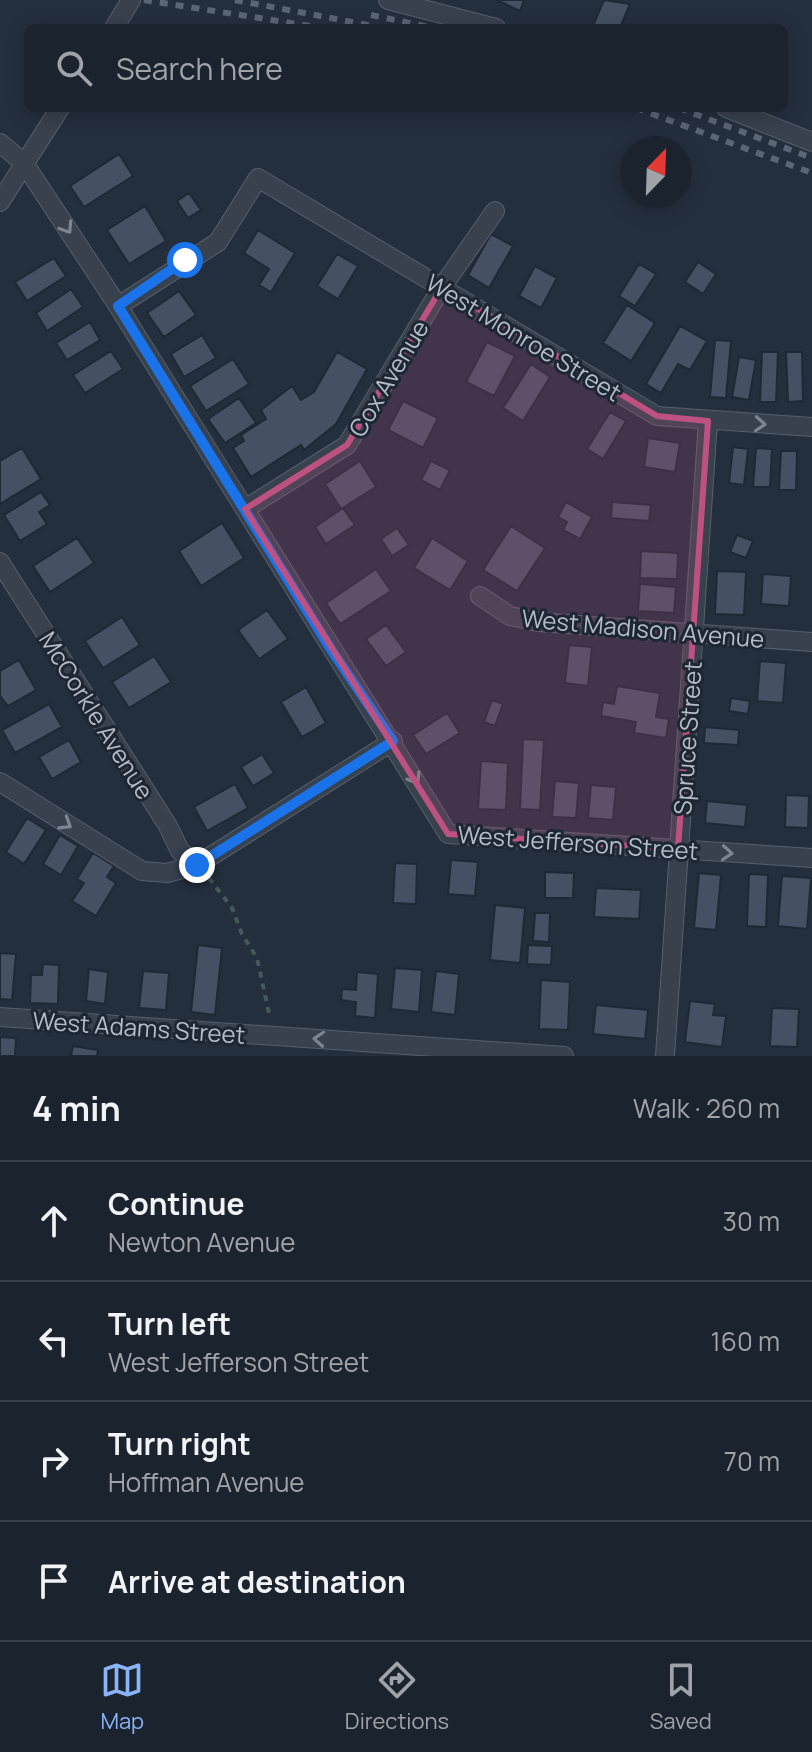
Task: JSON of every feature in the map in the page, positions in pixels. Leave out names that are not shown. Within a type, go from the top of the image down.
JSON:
[{"type":"street","points":[[116,24],[131,0]]},
{"type":"street","points":[[388,0],[481,24]]},
{"type":"street","points":[[0,202],[57,112]]},
{"type":"street","points":[[736,112],[812,142]]},
{"type":"street","name":"West Jefferson Street","points":[[0,143],[24,163],[118,306],[332,651],[393,741],[448,834],[812,858]]},
{"type":"street","name":"West Monroe Street","points":[[118,306],[218,242],[258,178],[657,416],[812,427]]},
{"type":"street","name":"Cox Avenue","points":[[245,509],[347,445],[442,287],[495,211]]},
{"type":"street","name":"Spruce Street","points":[[665,1056],[708,421]]},
{"type":"street","name":"McCorkle Avenue","points":[[0,562],[160,813],[180,851],[197,865]]},
{"type":"street","name":"West Madison Avenue","points":[[480,596],[510,616],[538,622],[812,642]]},
{"type":"street","points":[[0,782],[142,871],[167,873],[197,865],[393,741]]},
{"type":"street","name":"West Adams Street","points":[[0,1017],[564,1056]]},
{"type":"street","points":[[273,1056],[274,1036]]},
{"type":"path","points":[[197,865],[232,908],[242,934],[257,958],[274,1036]]},
{"type":"highlighted area","points":[[442,287],[657,416],[708,421],[678,849],[448,834],[245,509],[347,445]]},
{"type":"building","points":[[497,0],[524,0],[520,11]]},
{"type":"building","points":[[604,0],[630,4],[622,24],[594,24]]},
{"type":"building","points":[[119,154],[133,176],[84,207],[70,186]]},
{"type":"building","points":[[189,193],[201,210],[188,218],[177,201]]},
{"type":"building","points":[[145,206],[166,241],[129,264],[107,230]]},
{"type":"building","points":[[258,230],[295,253],[271,292],[259,285],[269,269],[244,253]]},
{"type":"building","points":[[491,234],[513,246],[489,288],[468,275]]},
{"type":"building","points":[[337,254],[358,266],[338,299],[317,286]]},
{"type":"building","points":[[54,258],[66,276],[27,301],[15,282]]},
{"type":"building","points":[[698,262],[716,274],[703,294],[685,282]]},
{"type":"building","points":[[639,264],[656,274],[635,306],[619,296]]},
{"type":"building","points":[[535,266],[557,278],[541,308],[519,296]]},
{"type":"building","points":[[71,289],[83,307],[47,331],[36,313]]},
{"type":"building","points":[[179,291],[196,315],[164,337],[147,313]]},
{"type":"building","points":[[627,305],[655,323],[631,361],[603,343]]},
{"type":"building","points":[[90,322],[100,340],[67,360],[56,343]]},
{"type":"building","points":[[680,326],[707,341],[690,370],[678,364],[661,393],[646,384]]},
{"type":"building","points":[[202,335],[216,358],[184,377],[171,354]]},
{"type":"building","points":[[715,340],[731,341],[726,398],[710,397]]},
{"type":"building","points":[[487,342],[515,356],[494,396],[466,382]]},
{"type":"building","points":[[111,351],[123,369],[85,393],[73,375]]},
{"type":"building","points":[[337,352],[367,369],[336,424],[304,450],[301,445],[251,477],[233,448],[244,441],[241,435],[266,419],[261,410],[292,386],[301,400],[314,392]]},
{"type":"building","points":[[762,352],[778,352],[776,402],[760,402]]},
{"type":"building","points":[[786,352],[802,352],[803,401],[788,402]]},
{"type":"building","points":[[739,357],[756,360],[749,400],[732,397]]},
{"type":"building","points":[[233,359],[249,384],[206,411],[190,386]]},
{"type":"building","points":[[531,364],[550,377],[523,421],[503,408]]},
{"type":"building","points":[[239,398],[256,423],[225,443],[208,419]]},
{"type":"building","points":[[403,401],[438,418],[423,448],[388,430]]},
{"type":"building","points":[[610,412],[626,421],[603,459],[587,449]]},
{"type":"building","points":[[648,438],[680,443],[675,472],[644,467]]},
{"type":"building","points":[[733,447],[748,449],[744,485],[729,483]]},
{"type":"building","points":[[22,448],[41,479],[0,504],[0,461]]},
{"type":"building","points":[[756,448],[772,449],[770,487],[753,487]]},
{"type":"building","points":[[781,451],[797,451],[796,490],[779,490]]},
{"type":"building","points":[[360,461],[376,487],[341,509],[325,484]]},
{"type":"building","points":[[431,461],[450,470],[440,490],[421,480]]},
{"type":"building","points":[[41,492],[50,505],[39,512],[47,524],[20,541],[4,515]]},
{"type":"building","points":[[566,502],[592,517],[580,539],[563,530],[567,522],[558,517]]},
{"type":"building","points":[[612,502],[651,505],[649,521],[611,518]]},
{"type":"building","points":[[343,508],[355,525],[326,544],[315,527]]},
{"type":"building","points":[[222,523],[244,558],[201,586],[179,551]]},
{"type":"building","points":[[511,526],[545,548],[517,591],[483,570]]},
{"type":"building","points":[[397,528],[409,545],[392,556],[381,539]]},
{"type":"building","points":[[737,535],[753,541],[746,558],[730,552]]},
{"type":"building","points":[[77,538],[94,563],[50,592],[33,566]]},
{"type":"building","points":[[432,538],[468,561],[450,590],[414,568]]},
{"type":"building","points":[[641,551],[678,553],[677,579],[640,578]]},
{"type":"building","points":[[376,569],[391,591],[340,624],[326,603]]},
{"type":"building","points":[[717,571],[746,572],[744,615],[715,614]]},
{"type":"building","points":[[763,574],[791,576],[789,606],[761,604]]},
{"type":"building","points":[[640,584],[676,587],[674,613],[638,611]]},
{"type":"building","points":[[267,610],[288,639],[259,659],[238,630]]},
{"type":"building","points":[[122,617],[140,645],[103,668],[85,641]]},
{"type":"building","points":[[386,625],[406,652],[386,666],[366,639]]},
{"type":"building","points":[[569,645],[592,647],[588,686],[565,683]]},
{"type":"building","points":[[154,656],[171,682],[129,708],[112,682]]},
{"type":"building","points":[[19,660],[36,690],[8,706],[0,696],[0,671]]},
{"type":"building","points":[[760,661],[786,663],[783,703],[757,701]]},
{"type":"building","points":[[617,686],[660,693],[656,717],[669,719],[666,738],[634,733],[636,722],[601,716],[603,702],[614,704]]},
{"type":"building","points":[[306,687],[326,723],[302,737],[281,702]]},
{"type":"building","points":[[731,698],[750,701],[748,714],[729,711]]},
{"type":"building","points":[[492,700],[503,704],[495,726],[484,722]]},
{"type":"building","points":[[49,704],[62,727],[15,753],[2,730]]},
{"type":"building","points":[[447,713],[460,733],[426,754],[413,735]]},
{"type":"building","points":[[705,727],[739,730],[738,745],[704,743]]},
{"type":"building","points":[[523,739],[544,740],[540,810],[520,809]]},
{"type":"building","points":[[69,740],[81,762],[52,779],[39,757]]},
{"type":"building","points":[[262,754],[274,773],[253,786],[241,767]]},
{"type":"building","points":[[481,761],[508,763],[506,810],[478,809]]},
{"type":"building","points":[[555,781],[579,783],[576,818],[552,817]]},
{"type":"building","points":[[235,784],[248,808],[207,831],[194,807]]},
{"type":"building","points":[[591,785],[616,787],[613,820],[588,818]]},
{"type":"building","points":[[786,795],[809,796],[808,828],[785,827]]},
{"type":"building","points":[[707,801],[747,805],[745,827],[705,823]]},
{"type":"building","points":[[27,818],[46,830],[24,864],[6,852]]},
{"type":"building","points":[[60,835],[78,846],[61,875],[43,864]]},
{"type":"building","points":[[93,853],[114,866],[107,877],[116,883],[96,916],[72,901],[84,883],[77,879]]},
{"type":"building","points":[[451,860],[478,862],[475,896],[448,894]]},
{"type":"building","points":[[395,863],[417,864],[416,904],[393,903]]},
{"type":"building","points":[[545,872],[574,873],[573,898],[545,898]]},
{"type":"building","points":[[699,873],[721,875],[716,930],[694,928]]},
{"type":"building","points":[[749,874],[768,875],[766,927],[747,926]]},
{"type":"building","points":[[782,876],[811,878],[807,929],[778,926]]},
{"type":"building","points":[[596,888],[641,890],[639,919],[594,917]]},
{"type":"building","points":[[495,905],[525,908],[520,963],[490,960]]},
{"type":"building","points":[[535,913],[550,913],[549,942],[533,941]]},
{"type":"building","points":[[198,945],[222,948],[215,1015],[191,1012]]},
{"type":"building","points":[[528,945],[552,946],[551,965],[527,964]]},
{"type":"building","points":[[0,953],[16,954],[12,1000],[0,999]]},
{"type":"building","points":[[43,964],[59,965],[58,1004],[30,1003],[31,975],[42,975]]},
{"type":"building","points":[[395,968],[422,970],[419,1012],[391,1009]]},
{"type":"building","points":[[89,969],[108,972],[105,1004],[86,1001]]},
{"type":"building","points":[[143,971],[169,973],[166,1010],[139,1008]]},
{"type":"building","points":[[436,971],[459,974],[455,1015],[431,1012]]},
{"type":"building","points":[[357,972],[378,974],[375,1018],[355,1016],[356,1002],[341,1000],[342,989],[356,990]]},
{"type":"building","points":[[541,980],[570,982],[568,1030],[539,1029]]},
{"type":"building","points":[[690,1001],[715,1004],[713,1015],[726,1016],[722,1047],[685,1042]]},
{"type":"building","points":[[596,1005],[648,1010],[645,1039],[593,1034]]},
{"type":"building","points":[[772,1008],[799,1009],[797,1047],[770,1046]]},
{"type":"building","points":[[0,1037],[16,1038],[15,1056],[0,1056]]},
{"type":"building","points":[[73,1046],[98,1050],[97,1056],[71,1056]]},
{"type":"railway","points":[[144,0],[297,24]]},
{"type":"railway","points":[[235,0],[363,24]]},
{"type":"railway","points":[[371,15],[415,24]]},
{"type":"railway","points":[[647,112],[812,173]]},
{"type":"railway","points":[[690,112],[812,158]]},
{"type":"route","points":[[185,260],[118,306],[332,651],[393,741],[197,865]]}]
